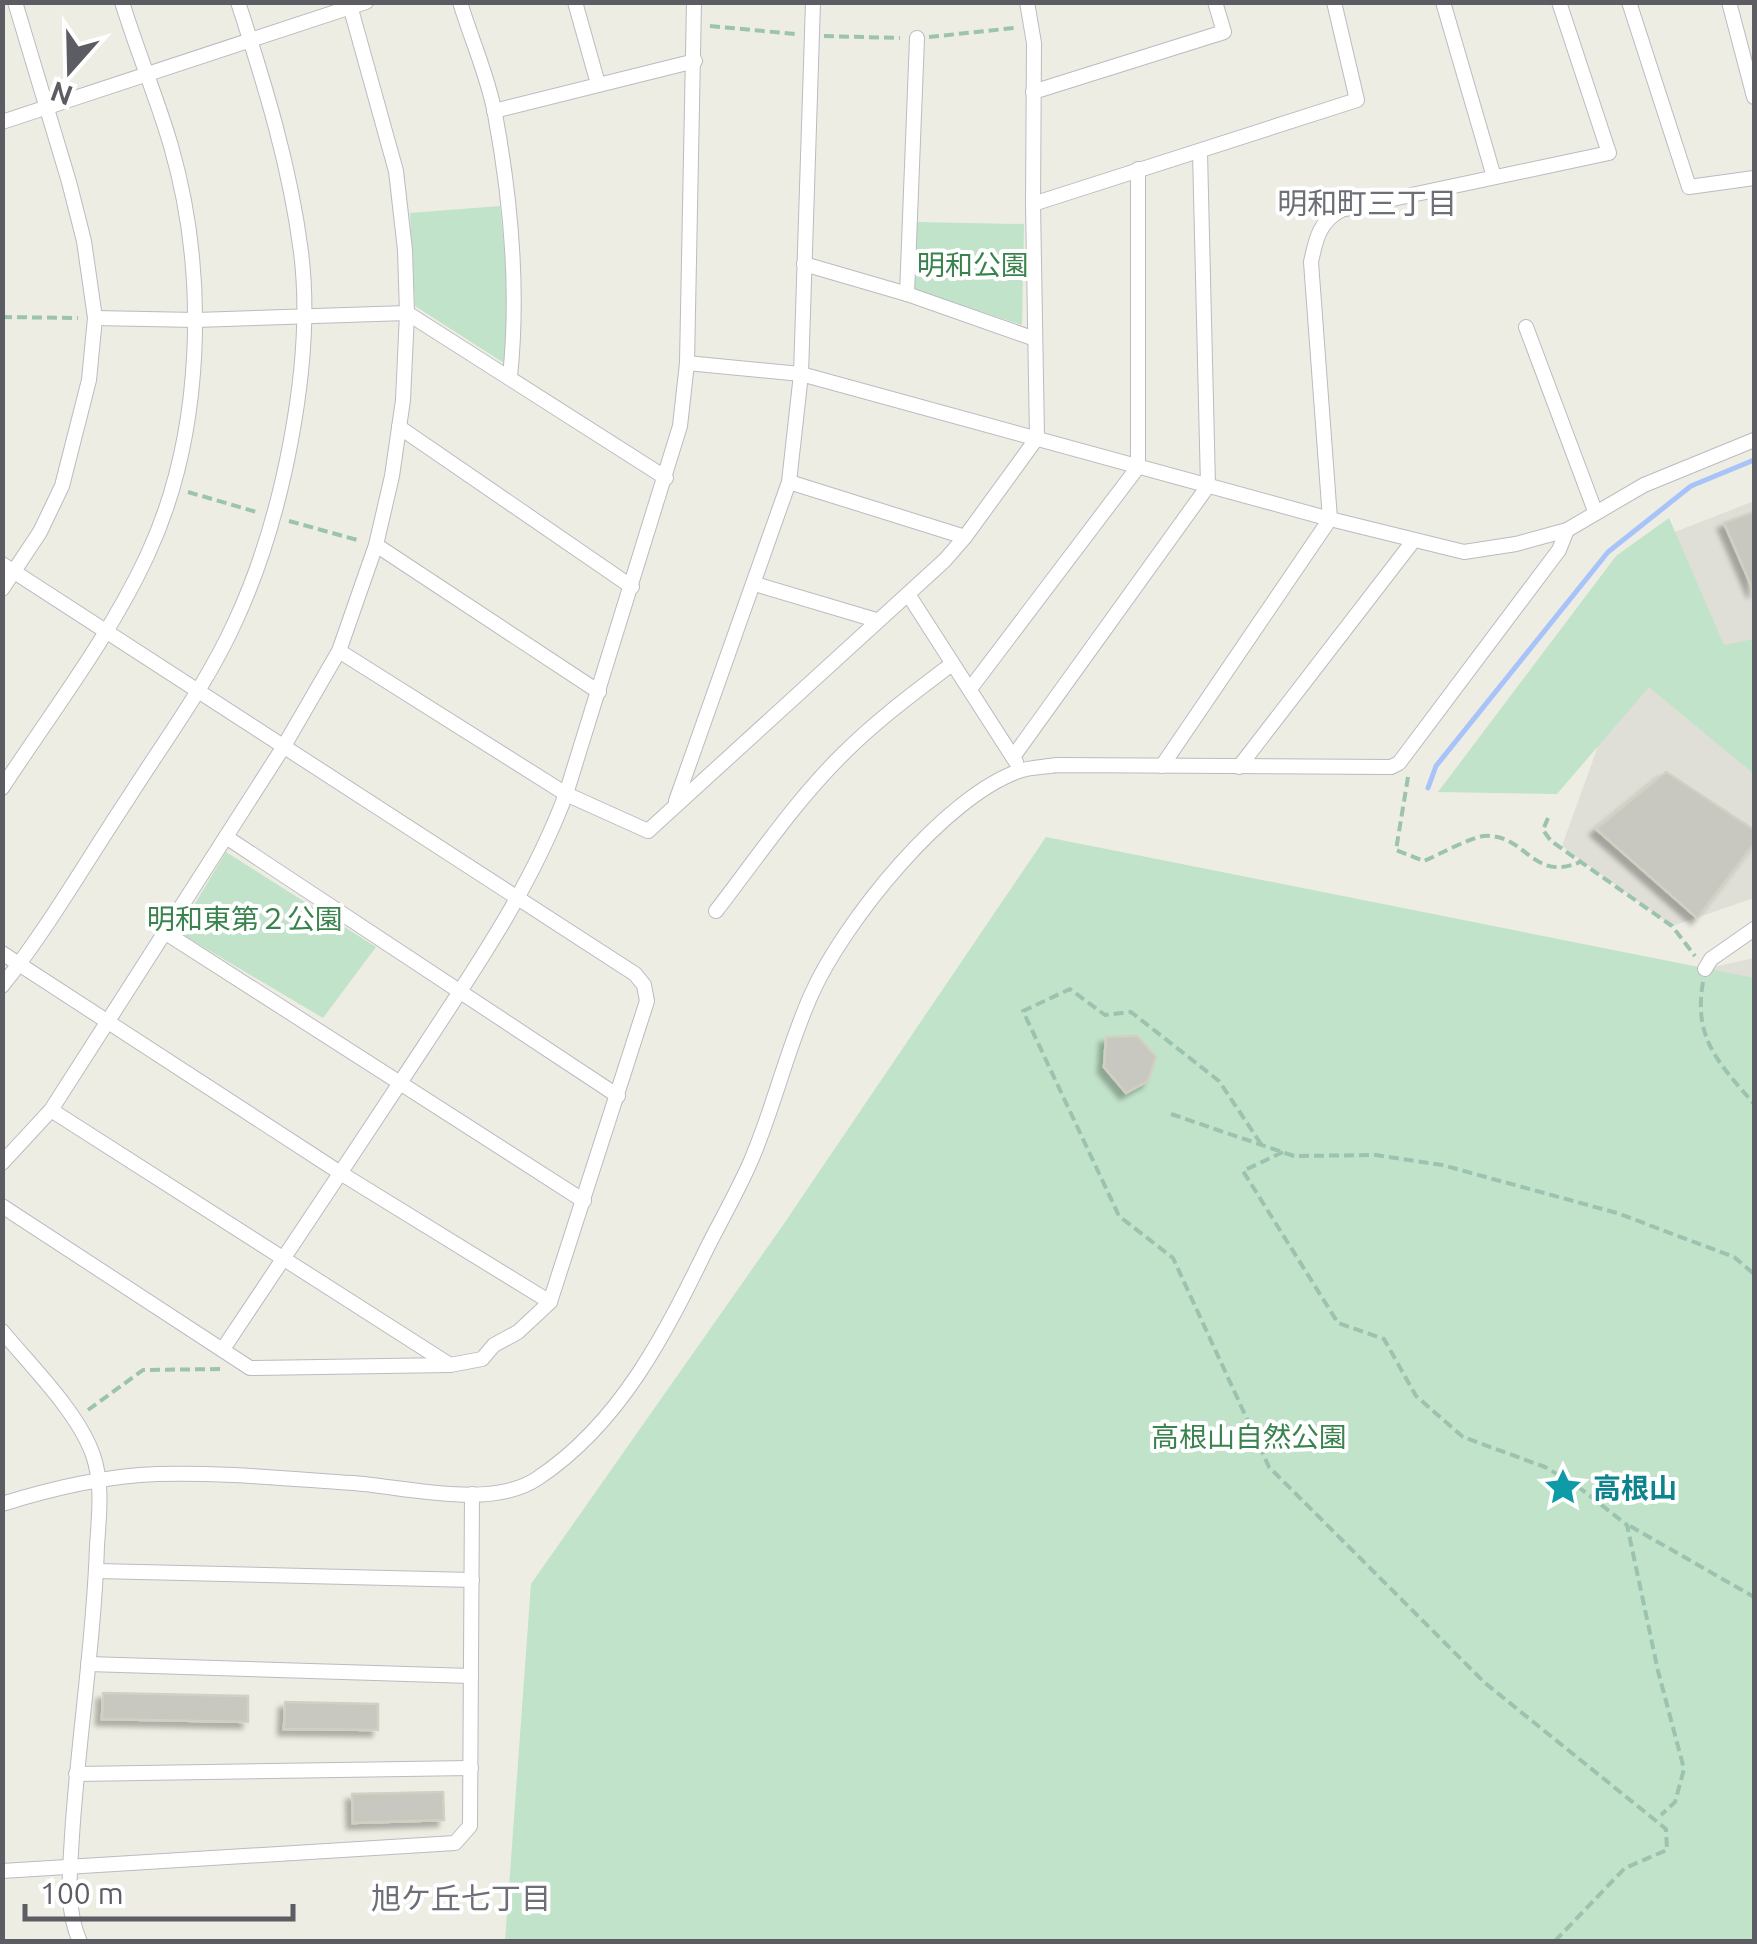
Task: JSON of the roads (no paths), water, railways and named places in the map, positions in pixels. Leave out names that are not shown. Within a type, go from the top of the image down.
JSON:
[{"type":"street","points":[[2,589],[8,567],[40,532],[62,486],[89,380],[94,318],[84,241],[48,107],[14,2]]},
{"type":"street","points":[[2,788],[106,628],[146,558],[170,503],[190,389],[196,320],[192,246],[171,146],[122,2]]},
{"type":"street","points":[[2,986],[196,692],[234,623],[263,548],[291,438],[303,318],[301,254],[281,140],[238,2]]},
{"type":"street","points":[[2,122],[366,2]]},
{"type":"street","points":[[460,2],[494,111],[512,248],[515,328],[510,377]]},
{"type":"street","points":[[574,2],[598,84]]},
{"type":"street","points":[[223,1348],[342,1174],[519,898],[546,848],[566,794],[680,426],[688,364],[694,2]]},
{"type":"street","points":[[674,807],[789,482],[801,374],[812,2]]},
{"type":"street","points":[[339,651],[566,794],[648,831],[908,594],[965,537],[1036,438],[1034,43],[1027,2]]},
{"type":"street","points":[[1033,92],[1224,32],[1216,2]]},
{"type":"street","points":[[1033,204],[1357,100],[1334,2]]},
{"type":"street","points":[[1442,2],[1494,177]]},
{"type":"street","points":[[1162,766],[1330,519],[1311,262],[1317,234],[1327,218],[1341,210],[1608,152],[1560,2]]},
{"type":"street","points":[[1630,2],[1688,187],[1754,178]]},
{"type":"street","points":[[1730,2],[1754,98]]},
{"type":"street","points":[[2,1162],[51,1110],[284,746],[339,651],[376,546],[399,427],[407,313],[405,250],[396,171],[350,5]]},
{"type":"street","points":[[907,294],[917,38]]},
{"type":"street","points":[[494,111],[695,61]]},
{"type":"street","points":[[2,1504],[100,1478],[160,1474],[354,1483],[472,1494],[501,1492],[533,1482],[574,1453],[635,1381],[678,1308],[750,1163],[807,1006],[834,951],[920,842],[1016,763],[1208,486],[1200,152]]},
{"type":"street","points":[[970,690],[1138,468],[1138,170]]},
{"type":"street","points":[[804,264],[907,294],[1035,339]]},
{"type":"street","points":[[94,318],[196,320],[407,313],[666,478]]},
{"type":"street","points":[[1526,327],[1595,511]]},
{"type":"street","points":[[688,364],[801,374],[1138,468],[1464,552],[1516,544],[1567,530],[1644,485],[1754,440]]},
{"type":"street","points":[[399,427],[632,586]]},
{"type":"street","points":[[789,482],[965,537]]},
{"type":"street","points":[[1016,763],[1381,770],[1399,762],[1559,550],[1567,530]]},
{"type":"street","points":[[1239,767],[1414,540]]},
{"type":"street","points":[[376,546],[599,692]]},
{"type":"street","points":[[2,1206],[250,1368],[450,1365],[482,1359],[494,1345],[518,1332],[550,1302],[647,1001],[644,986],[635,974],[8,567]]},
{"type":"street","points":[[755,584],[876,620]]},
{"type":"street","points":[[908,594],[1016,763]]},
{"type":"street","points":[[716,911],[843,753],[894,707],[952,664]]},
{"type":"street","points":[[226,837],[618,1096]]},
{"type":"street","points":[[1705,969],[1711,959],[1754,929]]},
{"type":"street","points":[[166,932],[584,1201]]},
{"type":"street","points":[[2,953],[342,1174],[550,1302]]},
{"type":"street","points":[[51,1110],[450,1365]]},
{"type":"street","points":[[2,1331],[74,1420],[91,1450],[100,1478],[96,1571],[70,1867],[70,1910],[80,1942]]},
{"type":"street","points":[[2,1871],[455,1843],[470,1826],[472,1494]]},
{"type":"street","points":[[96,1571],[472,1580]]},
{"type":"street","points":[[88,1664],[471,1676]]},
{"type":"street","points":[[76,1774],[470,1768]]},
{"type":"waterway","points":[[1428,788],[1436,766],[1608,552],[1691,486],[1754,460]]},
{"type":"place","name":"高根山","points":[[1563,1487]]},
{"type":"district","name":"明和町三丁目","points":[[1367,203]]},
{"type":"district","name":"旭ケ丘七丁目","points":[[461,1898]]},
{"type":"park label","name":"明和公園","points":[[973,264]]},
{"type":"park label","name":"明和東第２公園","points":[[245,918]]},
{"type":"park label","name":"高根山自然公園","points":[[1249,1436]]}]
